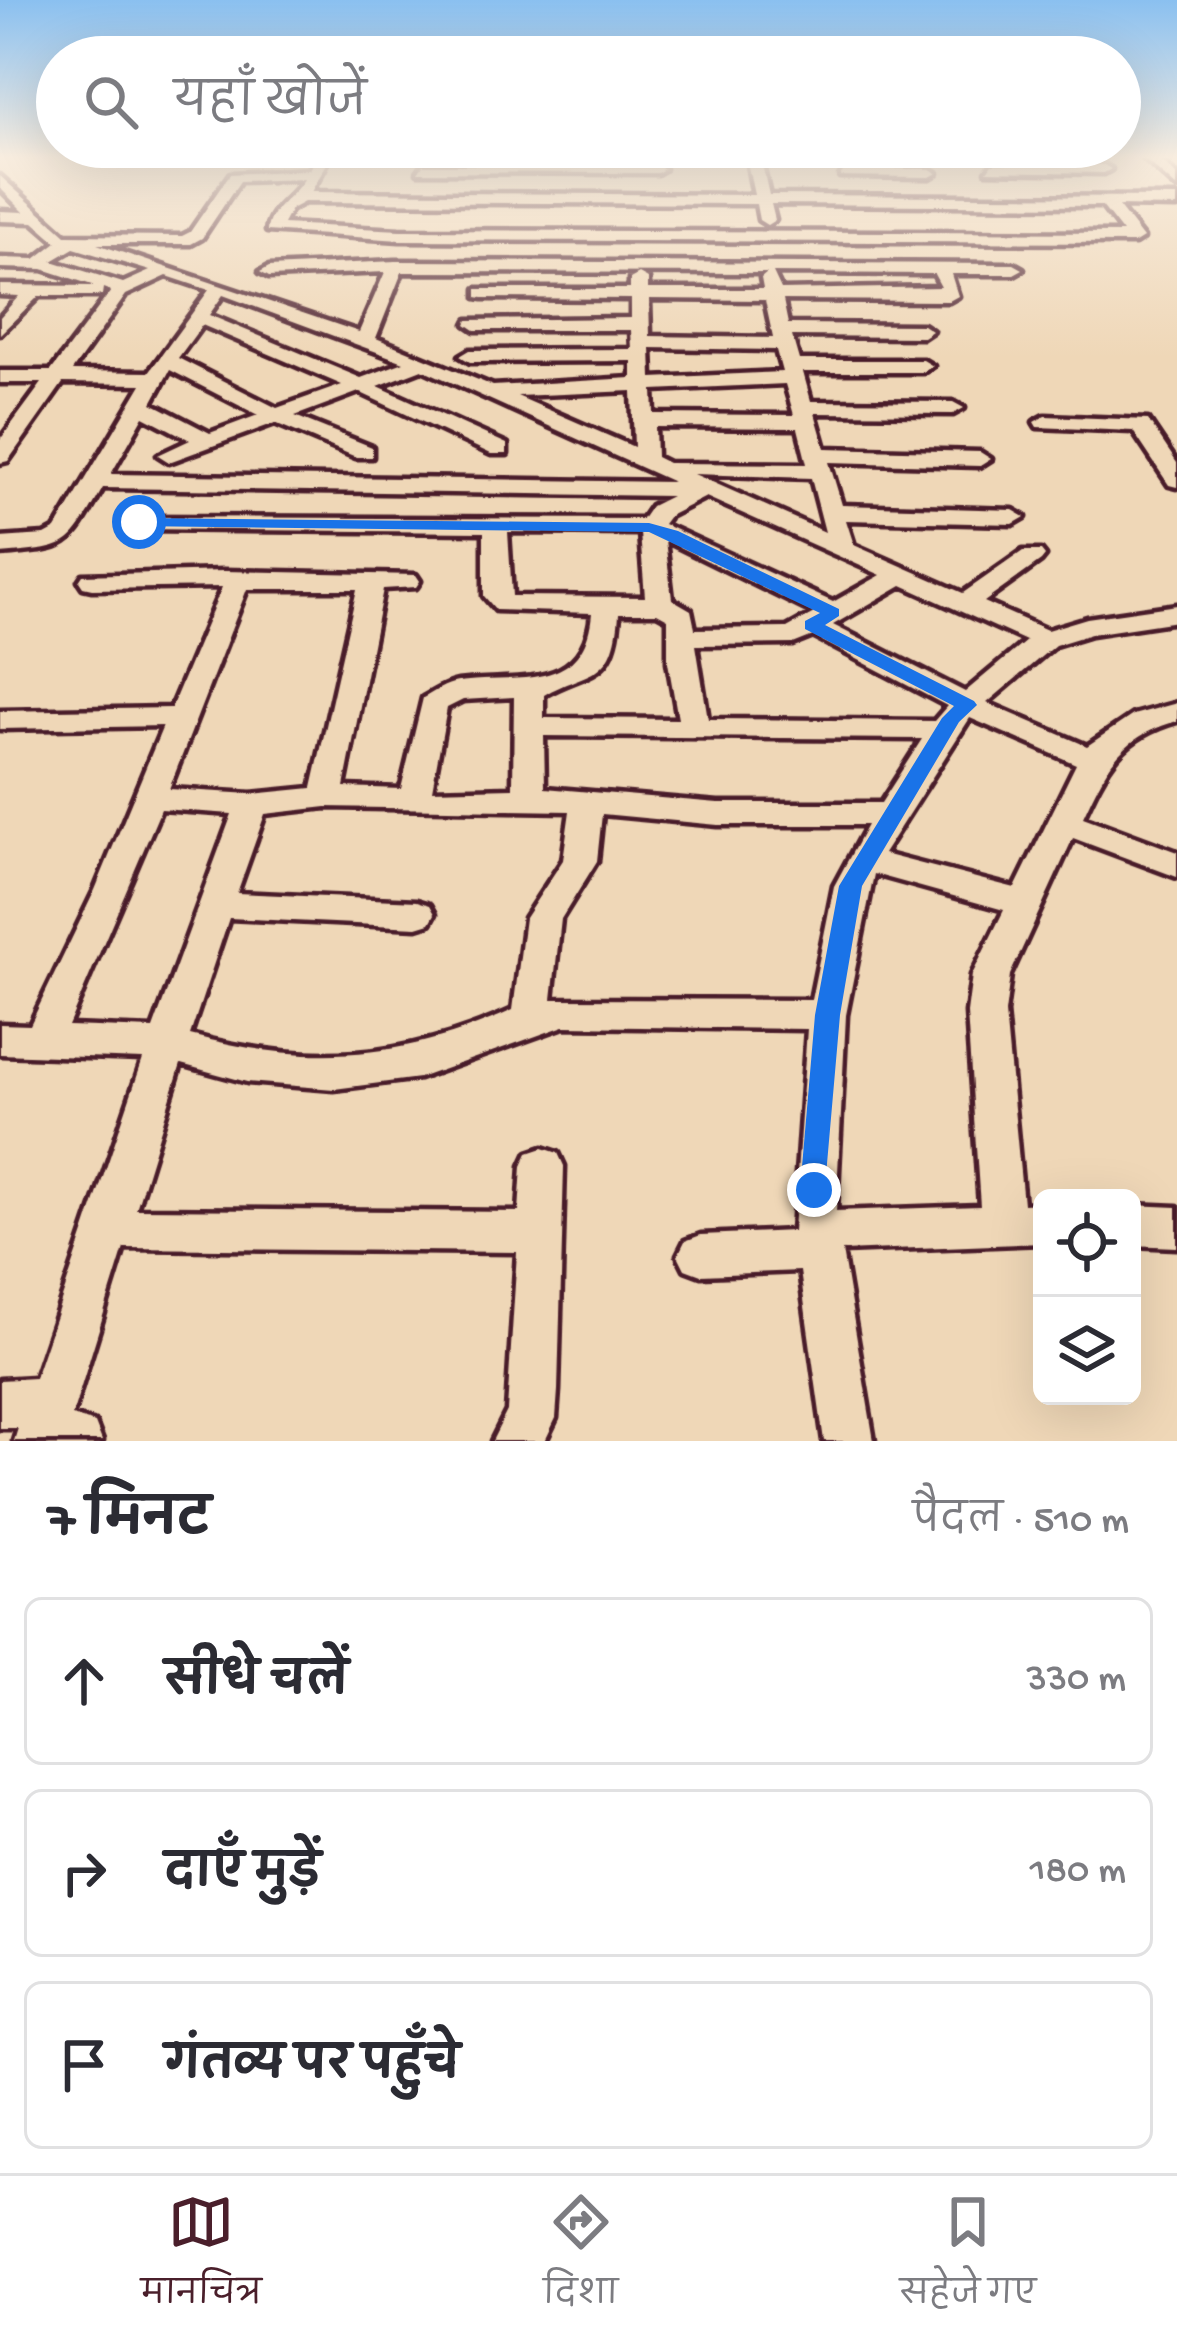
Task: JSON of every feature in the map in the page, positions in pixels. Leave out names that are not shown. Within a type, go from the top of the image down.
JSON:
[{"type":"street","points":[[42,223],[71,242],[219,288],[423,362],[1045,639]]},
{"type":"street","points":[[39,264],[50,250],[71,242],[185,241],[196,236],[204,223]]},
{"type":"street","points":[[274,223],[272,227],[300,230],[664,238],[726,229],[771,238],[1135,238],[1124,223]]},
{"type":"street","points":[[767,223],[771,238]]},
{"type":"street","points":[[1027,223],[1036,238]]},
{"type":"street","points":[[726,229],[732,266]]},
{"type":"street","points":[[300,230],[297,244],[339,245],[327,275]]},
{"type":"street","points":[[664,238],[664,267]]},
{"type":"street","points":[[0,263],[39,264],[122,290]]},
{"type":"street","points":[[769,266],[842,547]]},
{"type":"street","points":[[268,272],[485,280],[638,267],[1014,269]]},
{"type":"street","points":[[638,267],[645,420],[655,462]]},
{"type":"street","points":[[493,392],[645,382],[784,338],[951,294],[940,268]]},
{"type":"street","points":[[0,290],[122,290],[166,270]]},
{"type":"street","points":[[366,339],[394,274]]},
{"type":"street","points":[[485,280],[642,326],[784,338],[923,331]]},
{"type":"street","points":[[468,382],[485,280]]},
{"type":"street","points":[[950,287],[1030,287]]},
{"type":"street","points":[[4,552],[51,542],[64,534],[161,369],[219,288]]},
{"type":"street","points":[[2,324],[34,290]]},
{"type":"street","points":[[0,457],[122,290]]},
{"type":"street","points":[[197,317],[500,448]]},
{"type":"street","points":[[476,324],[642,326],[784,338],[923,366]]},
{"type":"street","points":[[470,356],[642,326]]},
{"type":"street","points":[[169,455],[423,362]]},
{"type":"street","points":[[0,377],[161,369],[364,452]]},
{"type":"street","points":[[139,406],[209,441]]},
{"type":"street","points":[[645,420],[953,408]]},
{"type":"street","points":[[1045,422],[1140,425],[1177,480]]},
{"type":"street","points":[[655,462],[980,459]]},
{"type":"street","points":[[96,482],[704,488]]},
{"type":"street","points":[[694,726],[681,616],[658,601],[649,528],[660,511],[704,488]]},
{"type":"street","points":[[833,512],[1013,518]]},
{"type":"street","points":[[139,522],[649,528],[672,534],[822,619],[956,718]]},
{"type":"street","points":[[496,525],[499,600],[519,605],[663,605]]},
{"type":"street","points":[[967,603],[1032,556]]},
{"type":"street","points":[[680,637],[780,638],[902,574]]},
{"type":"street","points":[[92,581],[407,581]]},
{"type":"street","points":[[43,1040],[149,798],[235,581]]},
{"type":"street","points":[[326,796],[373,581]]},
{"type":"street","points":[[415,796],[433,704],[457,691],[532,688],[587,667],[605,628],[606,606]]},
{"type":"street","points":[[849,1441],[816,1241],[827,1015],[842,920],[863,860],[956,718],[1045,639],[1087,626],[1168,623]]},
{"type":"street","points":[[529,797],[532,688]]},
{"type":"street","points":[[701,1255],[1023,1224],[986,1013],[991,975],[1094,760],[1112,740],[1144,721],[1177,712]]},
{"type":"street","points":[[0,720],[182,717]]},
{"type":"street","points":[[530,727],[956,718],[1094,760]]},
{"type":"street","points":[[149,798],[251,806],[326,796],[415,796],[470,802],[529,797],[718,814],[895,814]]},
{"type":"street","points":[[531,1018],[543,918],[580,861],[587,801]]},
{"type":"street","points":[[0,1404],[51,1431],[168,1045],[251,806]]},
{"type":"street","points":[[1061,821],[1177,866]]},
{"type":"street","points":[[863,860],[1023,903]]},
{"type":"street","points":[[216,905],[417,914]]},
{"type":"street","points":[[0,1039],[168,1045],[247,1066],[365,1071],[443,1056],[531,1018],[564,1011],[827,1015]]},
{"type":"street","points":[[517,1441],[531,1418],[543,1166]]},
{"type":"street","points":[[1141,1225],[1177,1227]]},
{"type":"street","points":[[110,1228],[542,1232]]},
{"type":"route","points":[[139,522],[649,528],[672,534],[833,612],[812,625],[967,705],[951,718],[850,886],[827,1015],[814,1190]]}]
